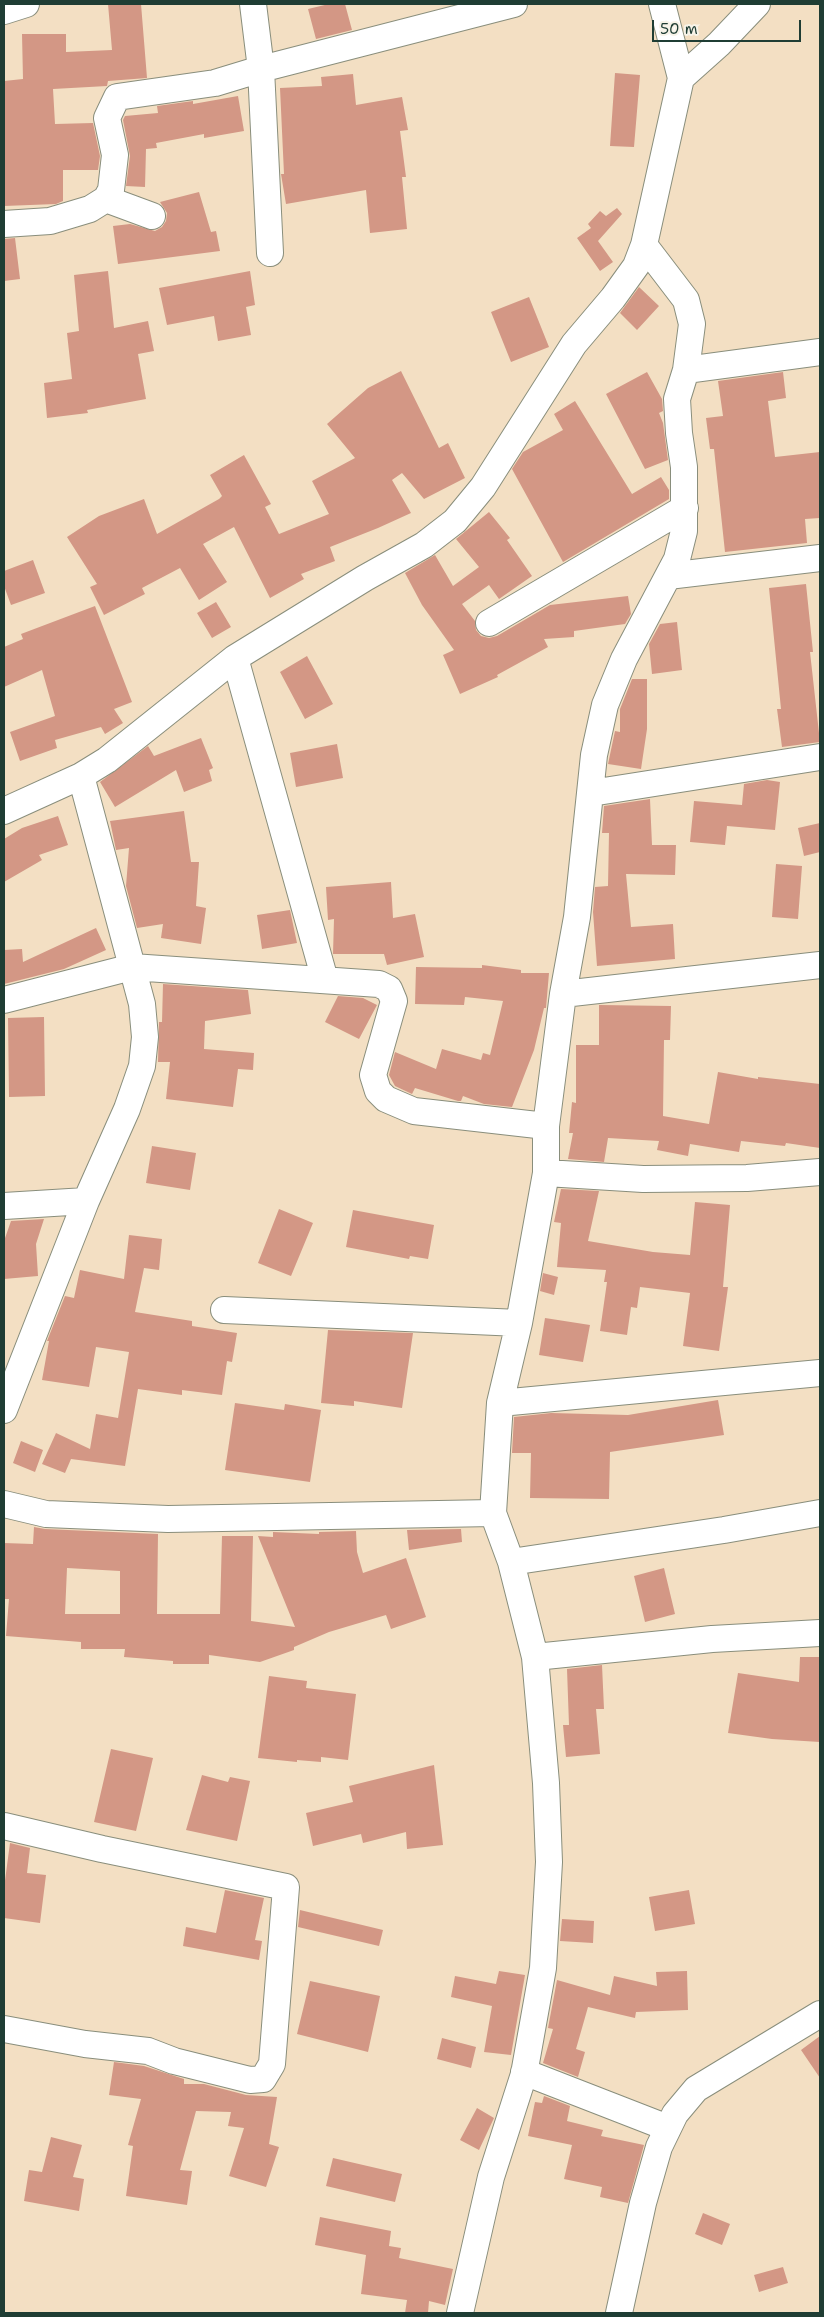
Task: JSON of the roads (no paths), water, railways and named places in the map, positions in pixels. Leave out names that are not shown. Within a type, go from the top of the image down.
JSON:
[{"type":"street","points":[[4,11],[26,4]]},
{"type":"street","points":[[253,4],[261,69],[270,253]]},
{"type":"street","points":[[4,224],[50,221],[90,209],[106,199],[111,190],[115,155],[107,118],[117,97],[215,84],[261,69],[514,4]]},
{"type":"street","points":[[4,812],[81,776],[107,760],[235,658],[365,578],[424,545],[455,520],[483,487],[574,344],[613,298],[636,266],[644,245],[681,78],[662,4]]},
{"type":"street","points":[[681,78],[719,44],[756,4]]},
{"type":"street","points":[[106,199],[152,216]]},
{"type":"street","points":[[460,2313],[491,2177],[524,2072],[543,1968],[550,1862],[546,1784],[535,1657],[511,1562],[493,1513],[500,1404],[519,1323],[546,1174],[546,1126],[562,994],[577,917],[594,755],[605,705],[624,659],[677,559],[684,531],[684,467],[679,434],[677,399],[686,370],[692,324],[686,300],[644,245]]},
{"type":"street","points":[[686,370],[820,352]]},
{"type":"street","points":[[489,623],[685,508]]},
{"type":"street","points":[[668,576],[820,558]]},
{"type":"street","points":[[235,658],[325,980]]},
{"type":"street","points":[[591,793],[820,757]]},
{"type":"street","points":[[4,1410],[86,1201],[127,1109],[142,1066],[145,1036],[143,1012],[81,776]]},
{"type":"street","points":[[562,994],[820,965]]},
{"type":"street","points":[[4,1000],[132,967],[379,984],[389,989],[394,1001],[373,1075],[378,1091],[386,1099],[414,1111],[546,1126]]},
{"type":"street","points":[[546,1174],[643,1179],[747,1178],[820,1172]]},
{"type":"street","points":[[4,1206],[86,1201]]},
{"type":"street","points":[[224,1310],[519,1323]]},
{"type":"street","points":[[500,1404],[820,1373]]},
{"type":"street","points":[[4,1504],[46,1514],[168,1519],[493,1513]]},
{"type":"street","points":[[511,1562],[724,1530],[820,1513]]},
{"type":"street","points":[[535,1657],[712,1639],[820,1633]]},
{"type":"street","points":[[4,1826],[102,1850],[286,1886],[272,2064],[263,2078],[250,2080],[174,2061],[148,2051],[85,2044],[4,2028]]},
{"type":"street","points":[[619,2313],[643,2203],[659,2147],[675,2114],[696,2089],[820,2014]]},
{"type":"street","points":[[524,2072],[668,2128]]}]
